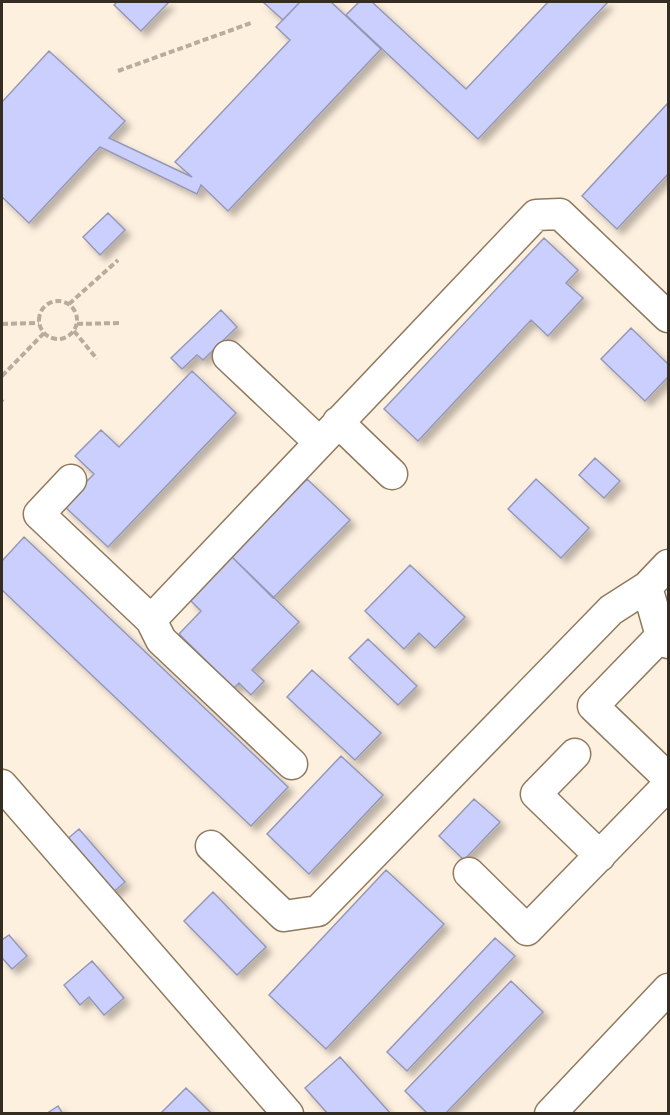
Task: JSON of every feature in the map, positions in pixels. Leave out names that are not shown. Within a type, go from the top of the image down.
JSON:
[{"type":"street","points":[[151,620],[536,215],[560,214],[669,317]]},
{"type":"street","points":[[228,356],[329,432],[393,474]]},
{"type":"street","points":[[71,480],[39,514],[151,620],[161,640],[292,764]]},
{"type":"street","points":[[212,846],[284,916],[318,911],[611,610],[647,587],[669,565]]},
{"type":"street","points":[[647,587],[665,640],[594,706],[669,778]]},
{"type":"street","points":[[575,754],[536,794],[600,856]]},
{"type":"street","points":[[2,785],[288,1113]]},
{"type":"street","points":[[469,873],[527,930],[669,785]]},
{"type":"street","points":[[550,1113],[669,989]]},
{"type":"path","points":[[118,71],[251,23]]},
{"type":"path","points":[[69,304],[118,260]]},
{"type":"path","points":[[55,301],[69,304],[77,316],[74,331],[61,339],[54,339],[44,333],[39,323],[42,309],[55,301]]},
{"type":"path","points":[[2,324],[39,323]]},
{"type":"path","points":[[77,324],[119,323]]},
{"type":"path","points":[[74,331],[97,359]]},
{"type":"path","points":[[2,376],[44,333]]},
{"type":"building","points":[[117,2],[169,2],[141,31],[114,5]]},
{"type":"building","points":[[263,2],[300,2],[283,20]]},
{"type":"building","points":[[300,2],[331,2],[381,49],[228,211],[201,185],[197,194],[100,147],[29,223],[2,197],[2,102],[49,51],[125,121],[109,138],[192,177],[175,162],[290,40],[276,27]]},
{"type":"building","points":[[359,2],[372,2],[466,89],[548,2],[608,2],[478,139],[346,15]]},
{"type":"building","points":[[668,103],[668,174],[617,229],[582,196]]},
{"type":"building","points":[[108,213],[125,230],[100,255],[83,237]]},
{"type":"building","points":[[544,238],[578,270],[566,283],[583,298],[548,336],[531,320],[418,441],[384,409]]},
{"type":"building","points":[[221,310],[237,327],[203,360],[197,355],[182,369],[171,358]]},
{"type":"building","points":[[631,328],[668,364],[668,377],[645,401],[601,359]]},
{"type":"building","points":[[192,371],[236,413],[108,547],[63,505],[94,474],[75,456],[101,430],[119,447]]},
{"type":"building","points":[[595,458],[620,481],[604,498],[579,475]]},
{"type":"building","points":[[307,479],[350,520],[273,598],[231,556]]},
{"type":"building","points":[[536,479],[589,528],[561,558],[508,509]]},
{"type":"building","points":[[24,537],[288,787],[251,826],[2,590],[2,561]]},
{"type":"building","points":[[231,556],[299,622],[252,670],[264,681],[251,695],[239,683],[234,688],[179,634],[201,611],[189,599]]},
{"type":"building","points":[[410,565],[465,617],[435,648],[419,633],[404,649],[365,611]]},
{"type":"building","points":[[368,639],[417,686],[398,705],[349,658]]},
{"type":"building","points":[[312,670],[381,733],[355,760],[287,697]]},
{"type":"building","points":[[341,756],[383,795],[309,874],[267,834]]},
{"type":"building","points":[[474,799],[500,822],[464,860],[439,836]]},
{"type":"building","points":[[79,829],[125,882],[110,895],[65,841]]},
{"type":"building","points":[[386,870],[444,924],[326,1049],[269,995]]},
{"type":"building","points":[[213,892],[266,947],[237,975],[184,921]]},
{"type":"building","points":[[9,935],[27,956],[12,969],[2,959],[2,940]]},
{"type":"building","points":[[495,938],[515,956],[407,1071],[387,1052]]},
{"type":"building","points":[[92,961],[124,998],[104,1015],[89,997],[80,1005],[64,985]]},
{"type":"building","points":[[511,981],[543,1012],[445,1114],[428,1114],[405,1091]]},
{"type":"building","points":[[340,1057],[391,1114],[328,1114],[305,1088]]},
{"type":"building","points":[[186,1088],[212,1114],[160,1114]]},
{"type":"building","points":[[58,1106],[63,1114],[46,1114]]}]
